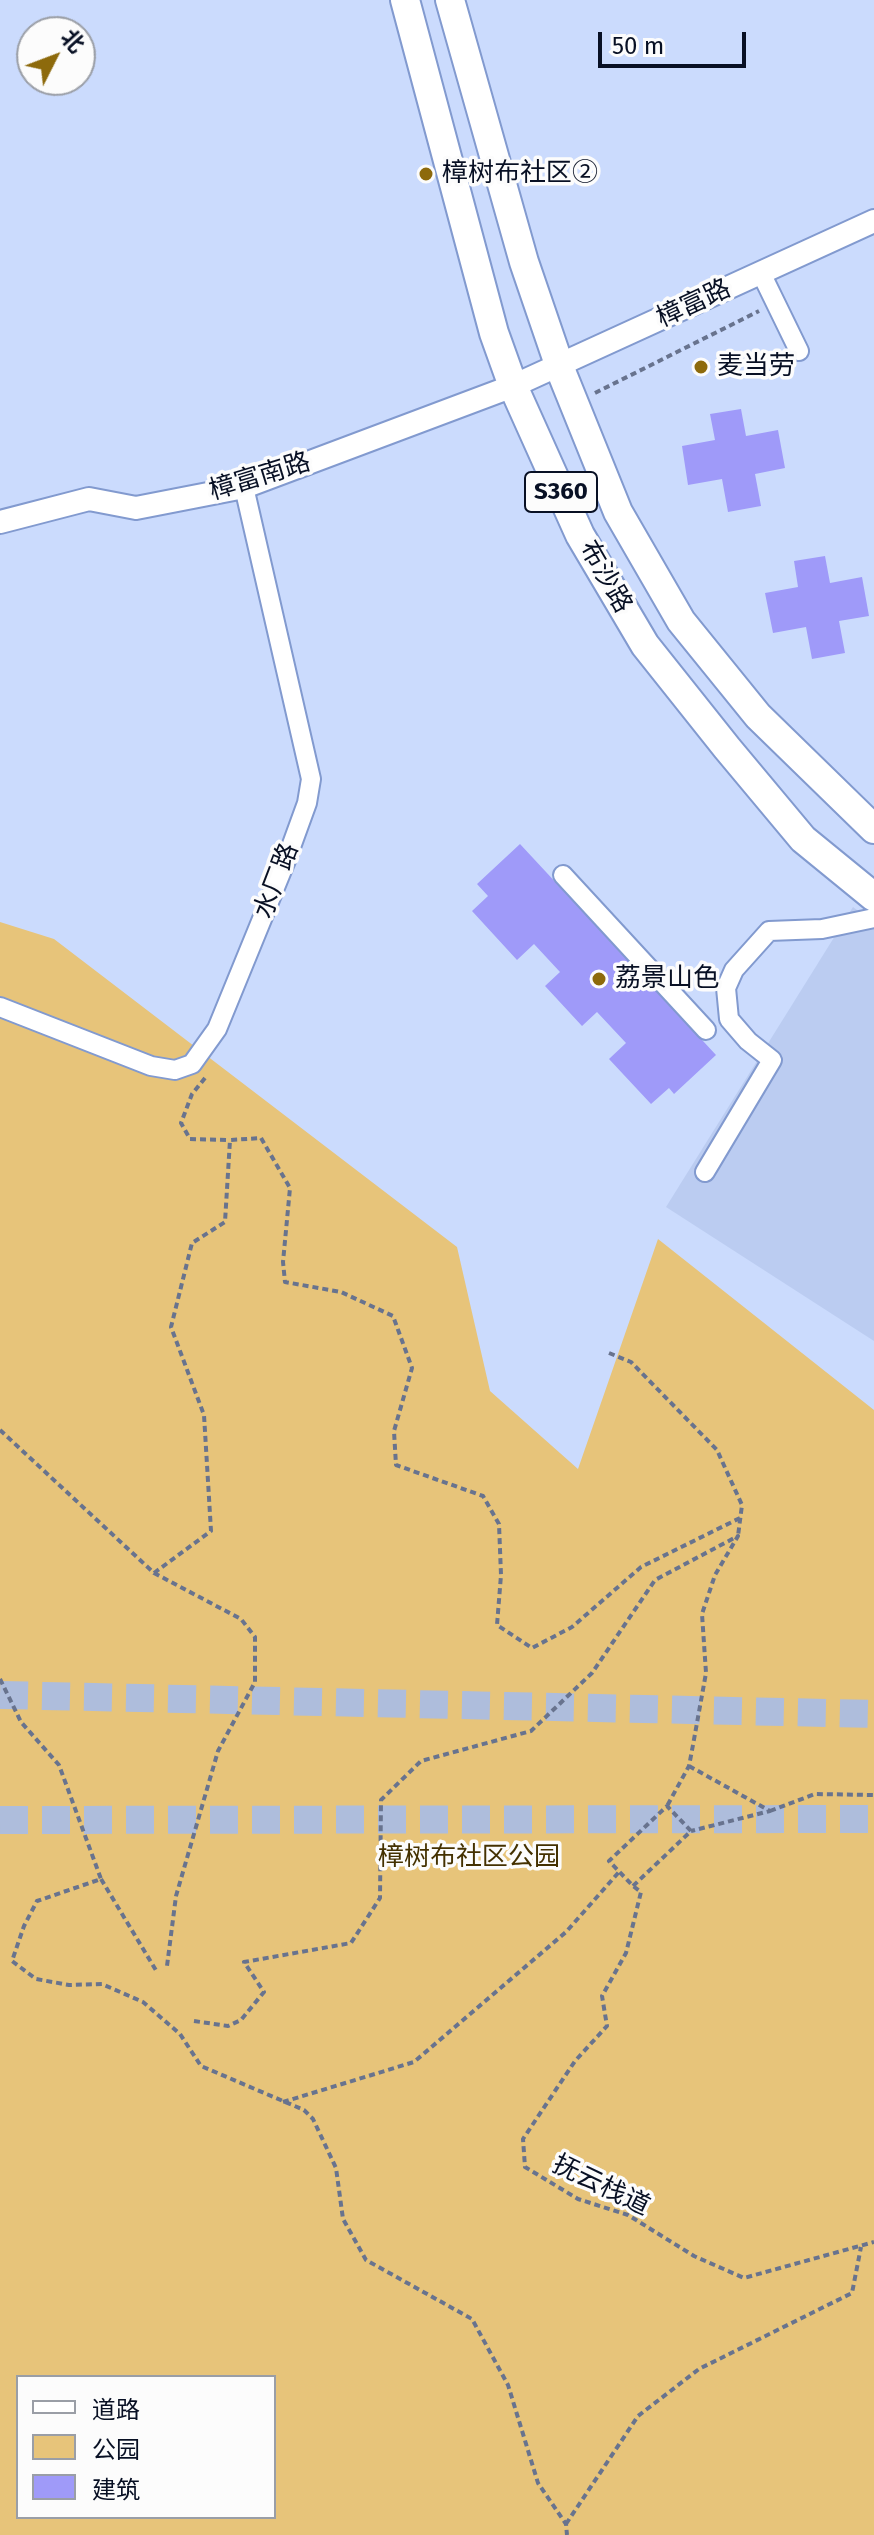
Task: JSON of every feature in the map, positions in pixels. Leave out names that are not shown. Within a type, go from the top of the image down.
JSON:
[{"type":"main road","name":"布沙路","points":[[405,0],[493,329],[513,386],[580,535],[645,645],[727,748],[803,839],[874,897]]},
{"type":"main road","name":"布沙路","points":[[450,0],[524,262],[559,365],[618,512],[681,621],[758,716],[874,829]]},
{"type":"main road","points":[[580,535],[618,512]]},
{"type":"street","name":"樟富路","points":[[513,386],[874,221]]},
{"type":"street","points":[[761,273],[799,351]]},
{"type":"street","name":"樟富南路","points":[[0,522],[89,499],[136,508],[244,487],[513,386]]},
{"type":"street","name":"水厂路","points":[[203,1051],[247,961],[307,803],[311,779],[244,487]]},
{"type":"street","points":[[563,875],[706,1030]]},
{"type":"street","points":[[705,1172],[772,1060],[748,1041],[729,1019],[726,988],[734,970],[769,931],[822,929],[874,918]]},
{"type":"street","points":[[0,1007],[151,1066],[175,1070],[192,1064],[203,1051]]},
{"type":"path","points":[[575,403],[775,303]]},
{"type":"path","points":[[203,1051],[216,1065],[192,1094],[181,1123],[190,1139],[261,1138],[290,1188],[283,1262],[285,1282],[341,1292],[393,1316],[412,1368],[394,1431],[396,1465],[483,1496],[499,1524],[501,1575],[497,1625],[532,1648],[572,1627],[641,1567],[740,1518]]},
{"type":"path","points":[[154,1573],[211,1531],[204,1415],[171,1327],[192,1243],[225,1222],[230,1140]]},
{"type":"path","points":[[609,1353],[631,1362],[717,1450],[742,1505],[738,1536],[715,1575],[702,1614],[706,1673],[689,1766],[667,1806],[609,1861],[633,1886],[691,1831],[770,1811],[815,1794],[874,1795]]},
{"type":"path","points":[[0,1430],[154,1573],[241,1619],[255,1637],[255,1682],[218,1751],[176,1896],[167,1966]]},
{"type":"path","points":[[194,2021],[228,2026],[241,2020],[264,1992],[244,1962],[351,1943],[380,1898],[381,1800],[421,1761],[531,1731],[592,1673],[655,1580],[738,1536]]},
{"type":"path","points":[[0,1679],[21,1722],[59,1765],[101,1879],[157,1972]]},
{"type":"path","points":[[689,1766],[770,1811]]},
{"type":"path","points":[[667,1806],[691,1831]]},
{"type":"path","points":[[282,2102],[414,2062],[566,1932],[619,1872]]},
{"type":"path","points":[[101,1879],[37,1901],[12,1961],[36,1979],[69,1985],[102,1984],[143,2002],[180,2034],[201,2066],[304,2110],[313,2119],[336,2168],[343,2219],[366,2260],[472,2319],[508,2385],[538,2483],[566,2524],[567,2535]]},
{"type":"path","name":"抚云栈道","points":[[633,1886],[641,1892],[626,1953],[602,1996],[607,2026],[575,2061],[523,2139],[525,2167],[578,2199],[628,2215],[694,2256],[744,2278],[874,2242]]},
{"type":"path","points":[[566,2524],[638,2416],[699,2369],[852,2293],[861,2247]]},
{"type":"shaded area","points":[[853,907],[874,923],[874,1341],[666,1207]]},
{"type":"green space","name":"樟树布社区公园","points":[[0,922],[54,939],[457,1247],[490,1391],[578,1469],[658,1239],[874,1410],[874,2535],[0,2535]]},
{"type":"building","points":[[741,409],[746,436],[778,430],[785,468],[755,474],[761,506],[728,512],[722,479],[688,485],[682,446],[715,440],[710,414]]},
{"type":"building","points":[[825,556],[830,583],[862,577],[869,616],[839,621],[845,653],[812,659],[806,627],[773,633],[765,593],[798,587],[794,561]]},
{"type":"building","name":"荔景山色","points":[[520,844],[716,1055],[674,1094],[669,1088],[651,1104],[609,1059],[626,1043],[597,1012],[582,1026],[545,986],[560,972],[534,944],[517,960],[472,911],[488,896],[477,884]]},
{"type":"tunnel","points":[[0,1695],[874,1714]]},
{"type":"tunnel","points":[[0,1820],[874,1819]]},
{"type":"place","name":"樟树布社区②","points":[[426,174]]},
{"type":"place","name":"麦当劳","points":[[701,367]]},
{"type":"place","name":"荔景山色","points":[[599,979]]}]
